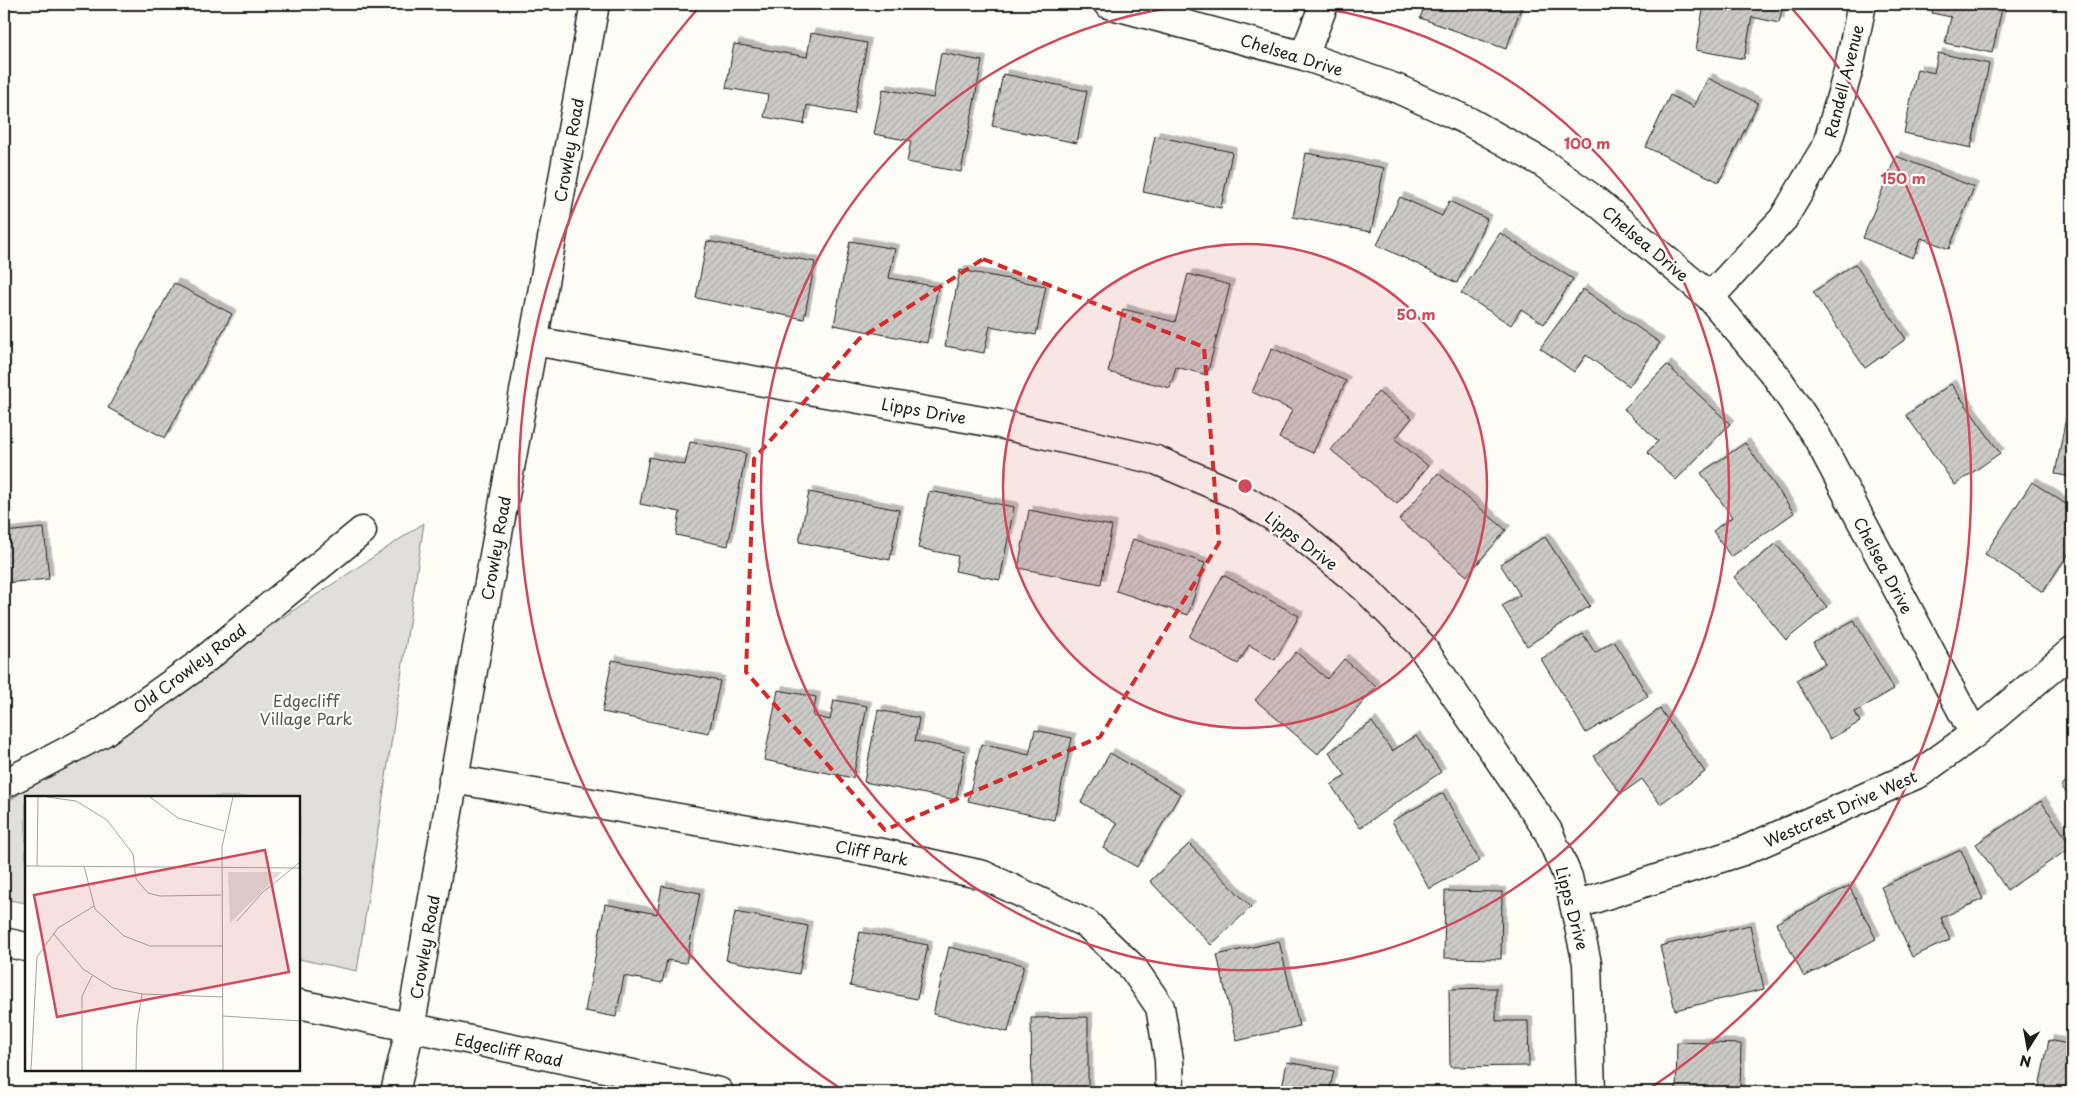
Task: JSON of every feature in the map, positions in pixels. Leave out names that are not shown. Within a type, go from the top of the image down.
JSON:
[{"type":"street","name":"Crowley Road","points":[[395,1092],[410,1029],[595,4]]},
{"type":"street","name":"Chelsea Drive","points":[[1108,4],[1304,56],[1406,93],[1468,121],[1543,163],[1596,201],[1710,297],[1776,376],[1817,437],[1974,734]]},
{"type":"street","points":[[1304,56],[1324,4]]},
{"type":"street","name":"Randell Avenue","points":[[1710,297],[1783,219],[1827,145],[1849,68],[1862,4]]},
{"type":"street","name":"Lipps Drive","points":[[534,340],[999,424],[1156,460],[1235,494],[1292,528],[1364,587],[1420,644],[1548,831],[1568,877],[1588,962],[1591,1092]]},
{"type":"street","name":"Old Crowley Road","points":[[4,784],[110,727],[198,664],[362,531]]},
{"type":"street","name":"Westcrest Drive West","points":[[1574,905],[1743,851],[1920,773],[1974,734],[2072,651]]},
{"type":"street","name":"Cliff Park","points":[[454,779],[882,853],[984,875],[1087,924],[1133,968],[1160,1007],[1169,1060],[1170,1092]]},
{"type":"street","points":[[4,942],[25,947]]},
{"type":"street","name":"Edgecliff Road","points":[[300,1004],[410,1029],[720,1092]]},
{"type":"highlighted area","points":[[983,259],[1204,347],[1219,543],[1100,737],[885,830],[746,672],[754,459],[859,339]]},
{"type":"green space","name":"Edgecliff Village Park","points":[[424,523],[357,971],[300,959],[300,796],[25,796],[25,903],[4,899],[4,804]]},
{"type":"building","points":[[1425,4],[1509,4],[1521,8],[1506,49],[1420,18]]},
{"type":"building","points":[[1704,4],[1783,4],[1779,23],[1752,17],[1744,59],[1696,50]]},
{"type":"building","points":[[1934,4],[2003,4],[1992,53],[1945,43],[1951,17],[1932,13]]},
{"type":"building","points":[[811,33],[867,43],[854,114],[807,105],[804,124],[764,117],[768,95],[726,88],[734,44],[807,57]]},
{"type":"building","points":[[941,53],[982,61],[961,172],[907,162],[911,141],[874,134],[883,89],[933,98]]},
{"type":"building","points":[[1938,53],[1989,64],[1971,148],[1904,133],[1917,69],[1934,73]]},
{"type":"building","points":[[1003,74],[1087,91],[1077,143],[992,126]]},
{"type":"building","points":[[1708,78],[1758,103],[1719,182],[1646,147],[1670,95],[1694,107]]},
{"type":"building","points":[[1155,136],[1232,152],[1221,208],[1143,192]]},
{"type":"building","points":[[1306,153],[1384,168],[1371,232],[1293,217]]},
{"type":"building","points":[[1896,156],[1974,187],[1949,249],[1921,238],[1913,258],[1863,238]]},
{"type":"building","points":[[1400,197],[1442,216],[1449,201],[1487,219],[1457,283],[1377,245]]},
{"type":"building","points":[[1500,233],[1573,279],[1544,324],[1521,309],[1511,325],[1461,293]]},
{"type":"building","points":[[707,241],[815,262],[804,319],[696,298]]},
{"type":"building","points":[[850,241],[895,249],[889,278],[938,287],[927,343],[834,325]]},
{"type":"building","points":[[1855,264],[1906,339],[1865,368],[1813,292]]},
{"type":"building","points":[[960,270],[1046,286],[1036,335],[990,326],[984,353],[945,346]]},
{"type":"building","points":[[1188,274],[1230,285],[1207,375],[1176,367],[1170,388],[1108,372],[1123,309],[1175,322]]},
{"type":"building","points":[[174,283],[232,314],[165,438],[108,408]]},
{"type":"building","points":[[1583,289],[1660,343],[1629,386],[1586,355],[1574,372],[1540,348]]},
{"type":"building","points":[[1272,348],[1346,381],[1313,453],[1279,438],[1292,410],[1252,392]]},
{"type":"building","points":[[2072,349],[2072,371],[2067,370]]},
{"type":"building","points":[[1667,365],[1730,424],[1676,480],[1647,452],[1658,441],[1624,409]]},
{"type":"building","points":[[1951,384],[2000,453],[1955,485],[1906,415]]},
{"type":"building","points":[[1378,392],[1412,418],[1395,439],[1428,466],[1397,504],[1331,450]]},
{"type":"building","points":[[2070,397],[2072,398],[2072,477],[2055,474]]},
{"type":"building","points":[[690,442],[746,453],[728,546],[676,535],[680,512],[640,504],[649,457],[685,465]]},
{"type":"building","points":[[1745,443],[1794,513],[1731,557],[1713,531],[1732,517],[1701,473]]},
{"type":"building","points":[[1438,473],[1506,530],[1467,576],[1399,520]]},
{"type":"building","points":[[2032,482],[2072,508],[2072,548],[2043,592],[1985,554]]},
{"type":"building","points":[[929,491],[1014,507],[1000,580],[955,571],[958,556],[918,548]]},
{"type":"building","points":[[809,492],[899,510],[890,560],[799,542]]},
{"type":"building","points":[[1029,510],[1112,526],[1101,584],[1018,568]]},
{"type":"building","points":[[44,528],[49,579],[4,583],[4,532]]},
{"type":"building","points":[[1545,537],[1590,606],[1527,646],[1502,606],[1520,595],[1500,564]]},
{"type":"building","points":[[1133,539],[1205,563],[1188,615],[1116,591]]},
{"type":"building","points":[[1776,544],[1827,607],[1786,640],[1734,577]]},
{"type":"building","points":[[1223,575],[1299,616],[1275,660],[1249,645],[1238,664],[1189,637]]},
{"type":"building","points":[[1854,620],[1894,689],[1855,712],[1860,722],[1830,739],[1796,680],[1825,664],[1813,643]]},
{"type":"building","points":[[1583,634],[1595,653],[1614,641],[1648,696],[1586,733],[1541,659]]},
{"type":"building","points":[[1296,652],[1327,679],[1344,659],[1376,687],[1318,754],[1255,700]]},
{"type":"building","points":[[612,660],[720,681],[709,733],[602,712]]},
{"type":"building","points":[[778,690],[816,697],[813,716],[830,720],[834,700],[867,706],[853,778],[764,760]]},
{"type":"building","points":[[1660,709],[1705,772],[1660,804],[1642,779],[1621,794],[1594,756]]},
{"type":"building","points":[[878,710],[919,718],[915,741],[965,751],[956,800],[864,782]]},
{"type":"building","points":[[1372,722],[1392,751],[1416,736],[1441,772],[1360,828],[1331,785],[1346,776],[1329,752]]},
{"type":"building","points":[[1035,730],[1072,738],[1054,820],[968,801],[981,744],[1029,755]]},
{"type":"building","points":[[1110,753],[1180,794],[1137,867],[1103,848],[1117,824],[1081,802]]},
{"type":"building","points":[[2072,776],[2072,799],[2061,786]]},
{"type":"building","points":[[1443,793],[1480,861],[1429,889],[1392,821]]},
{"type":"building","points":[[2041,801],[2072,847],[2007,890],[1976,844]]},
{"type":"building","points":[[1189,844],[1251,907],[1211,945],[1150,881]]},
{"type":"building","points":[[1961,850],[1983,899],[1941,918],[1950,940],[1912,957],[1881,887]]},
{"type":"building","points":[[662,886],[700,893],[686,963],[667,960],[662,983],[624,976],[616,1017],[585,1011],[605,904],[657,914]]},
{"type":"building","points":[[1849,886],[1876,939],[1804,977],[1776,923]]},
{"type":"building","points":[[1445,891],[1502,892],[1501,959],[1444,958]]},
{"type":"building","points":[[735,912],[808,926],[799,974],[726,960]]},
{"type":"building","points":[[1750,925],[1764,989],[1675,1010],[1660,946]]},
{"type":"building","points":[[860,932],[928,945],[917,999],[850,986]]},
{"type":"building","points":[[1279,941],[1299,1026],[1237,1041],[1217,955]]},
{"type":"building","points":[[949,947],[1024,965],[1008,1032],[933,1014]]},
{"type":"building","points":[[1496,988],[1496,1021],[1528,1021],[1529,1066],[1450,1067],[1449,989]]},
{"type":"building","points":[[1088,1017],[1088,1092],[1032,1092],[1031,1018]]},
{"type":"building","points":[[2049,1040],[2072,1045],[2072,1092],[2038,1092]]},
{"type":"building","points":[[1677,1042],[1741,1044],[1740,1092],[1676,1092]]},
{"type":"building","points":[[1287,1062],[1334,1071],[1329,1092],[1281,1092]]}]
